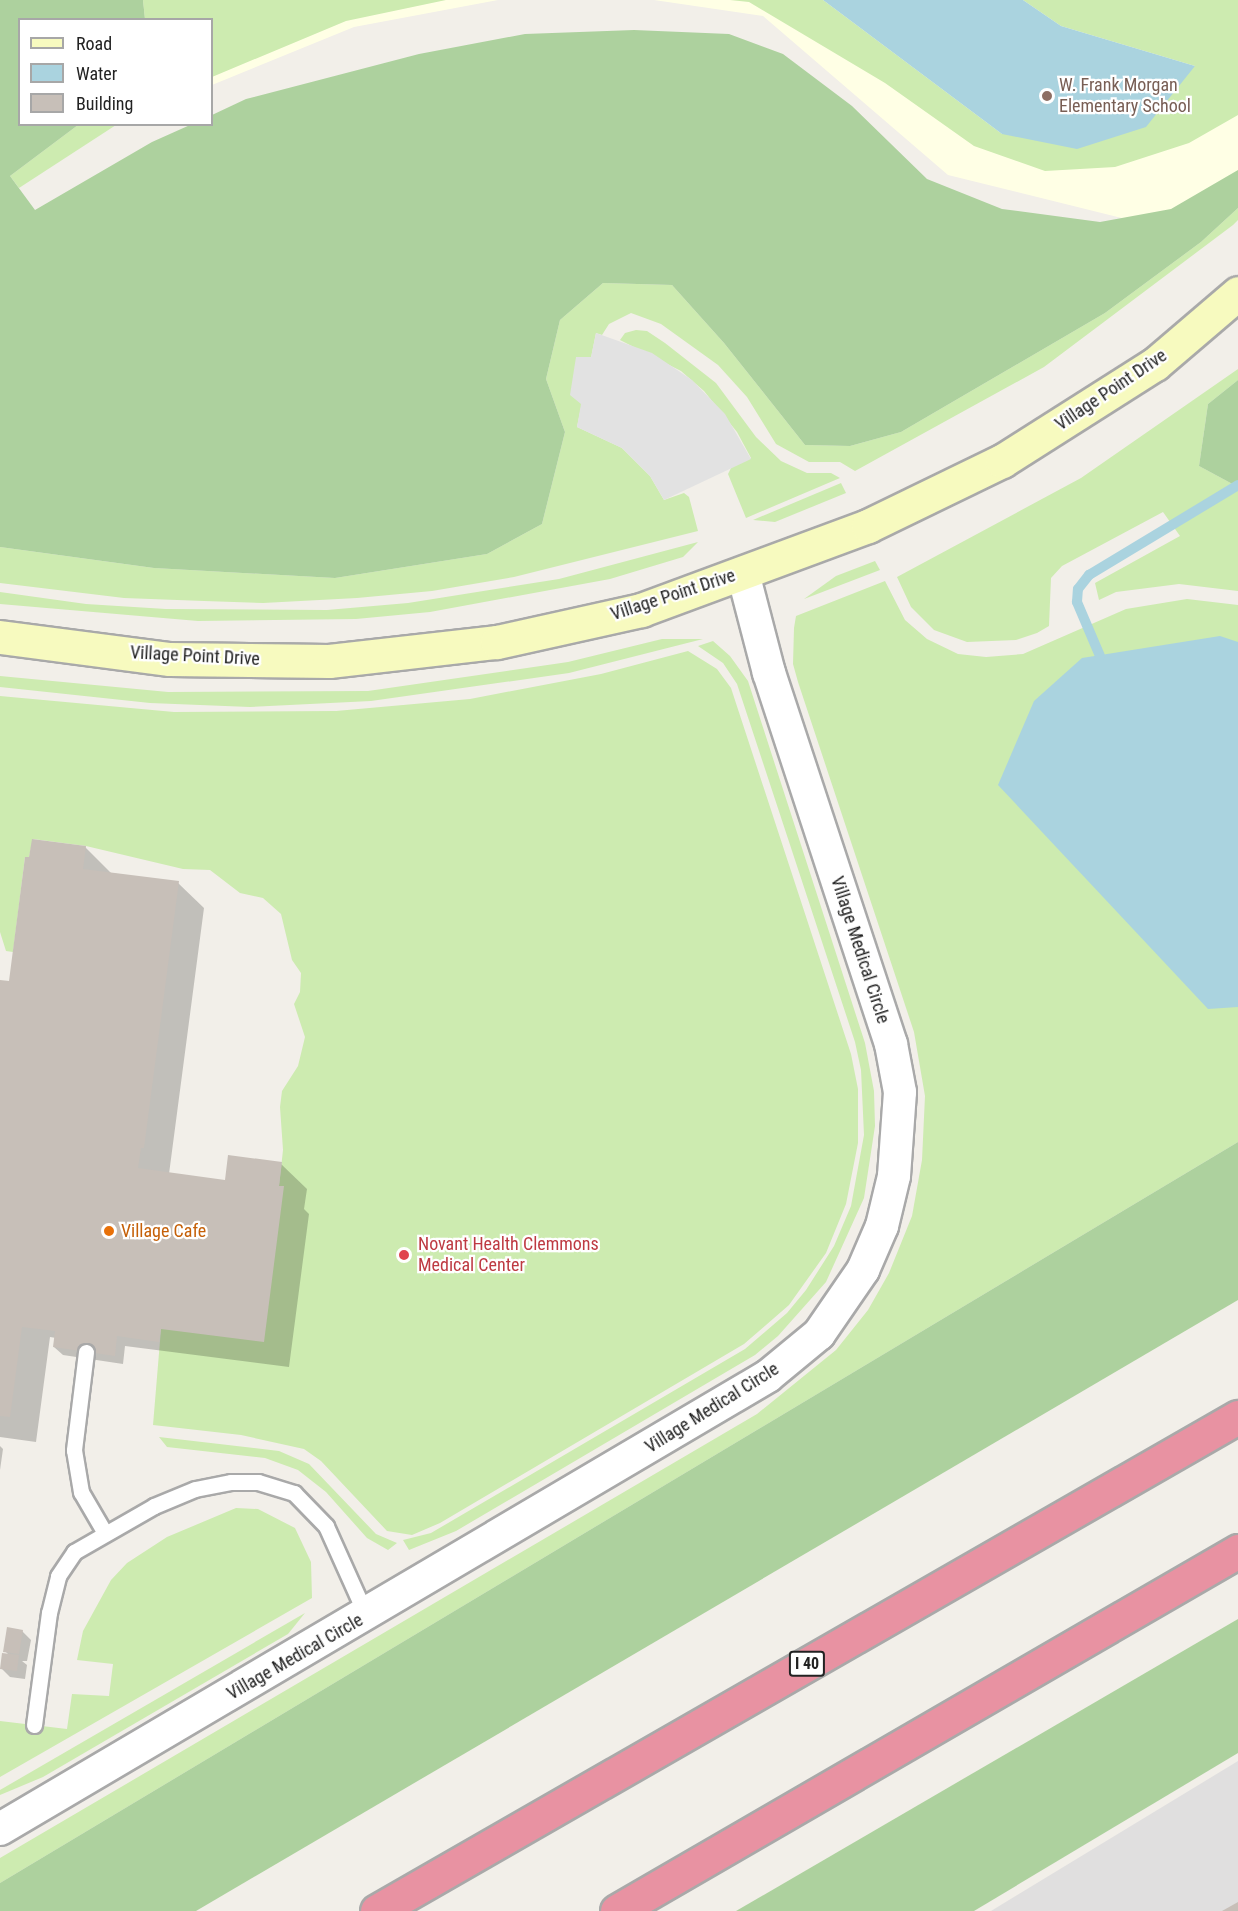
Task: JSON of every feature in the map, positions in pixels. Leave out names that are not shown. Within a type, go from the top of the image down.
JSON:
[{"type":"highway","name":"I 40","points":[[377,1911],[1238,1417]]},
{"type":"highway","points":[[617,1911],[1238,1551]]},
{"type":"street","name":"Village Point Drive","points":[[0,637],[170,659],[329,661],[497,642],[641,610],[868,526],[1002,461],[1155,364],[1238,293]]},
{"type":"street","name":"Village Medical Circle","points":[[0,1829],[768,1376],[819,1334],[843,1304],[863,1270],[882,1226],[899,1142],[900,1092],[891,1044],[769,674],[743,573]]},
{"type":"lane","points":[[86,1352],[74,1450],[81,1492],[105,1533]]},
{"type":"lane","points":[[34,1725],[58,1576],[74,1552],[154,1506],[195,1490],[231,1482],[258,1482],[294,1493],[326,1526],[366,1615]]},
{"type":"shaded area","points":[[105,0],[498,0],[354,27],[213,85],[213,18],[107,18]]},
{"type":"shaded area","name":"W. Frank Morgan Elementary School","points":[[654,0],[1238,0],[1238,182],[1174,231],[948,175],[763,16]]},
{"type":"shaded area","points":[[596,333],[652,353],[692,380],[725,414],[751,459],[664,500],[650,476],[622,448],[577,427],[581,404],[570,395],[576,357],[591,357]]},
{"type":"shaded area","points":[[1238,1761],[1238,1911],[991,1911]]},
{"type":"green space","points":[[0,0],[143,0],[145,18],[18,18],[18,126],[77,126],[10,176],[35,210],[152,142],[188,126],[213,126],[213,115],[246,99],[419,54],[525,34],[634,30],[729,34],[783,54],[852,106],[927,179],[1002,209],[1100,222],[1171,209],[1238,170],[1238,208],[1201,242],[1105,313],[901,432],[850,446],[805,445],[724,343],[672,285],[603,283],[560,320],[546,379],[565,432],[542,524],[487,554],[335,578],[154,568],[0,547]]},
{"type":"green space","points":[[143,0],[446,0],[346,21],[213,77],[213,18],[145,18]]},
{"type":"green space","points":[[730,0],[823,0],[1002,134],[1195,66],[1061,26],[1023,0],[1238,0],[1238,115],[1189,143],[1115,167],[1045,171],[974,146],[885,83],[749,2]]},
{"type":"green space","points":[[77,126],[114,126],[19,188],[10,176]]},
{"type":"green space","points":[[1238,208],[1238,220],[1233,225],[1044,367],[855,471],[840,462],[809,462],[776,444],[747,397],[718,365],[661,324],[631,313],[609,324],[602,335],[596,333],[577,427],[622,448],[650,476],[664,500],[684,493],[689,497],[698,531],[514,577],[432,591],[357,598],[263,603],[124,598],[0,583],[0,547],[154,568],[335,578],[487,554],[542,524],[565,432],[546,379],[560,320],[603,283],[672,285],[724,343],[805,445],[850,446],[901,432],[1105,313],[1201,242]]},
{"type":"green space","points":[[636,330],[647,331],[716,383],[756,437],[781,461],[807,473],[831,473],[840,478],[746,518],[728,474],[732,466],[751,458],[737,432],[704,391],[681,371],[620,340],[625,333]]},
{"type":"green space","points":[[1238,369],[1238,380],[1208,404],[1199,466],[1238,487],[1238,591],[1179,584],[1116,592],[1099,600],[1095,583],[1180,536],[1163,512],[1062,566],[1051,578],[1049,626],[1037,633],[1016,640],[967,642],[934,630],[911,607],[897,577],[1081,478]]},
{"type":"green space","points":[[1238,380],[1238,487],[1199,466],[1208,404]]},
{"type":"green space","points":[[841,483],[846,493],[775,522],[753,520]]},
{"type":"green space","points":[[698,542],[683,557],[610,579],[430,612],[356,619],[198,621],[0,604],[0,592],[86,604],[166,609],[327,610],[408,603],[559,579]]},
{"type":"green space","points":[[875,561],[880,570],[804,599],[836,576]]},
{"type":"green space","points":[[885,581],[905,620],[927,639],[958,654],[986,657],[1023,654],[1126,609],[1187,599],[1238,605],[1238,1142],[0,1883],[0,1858],[757,1414],[836,1350],[868,1310],[889,1273],[912,1216],[922,1160],[925,1096],[914,1032],[793,664],[796,616]]},
{"type":"green space","points":[[662,639],[703,639],[569,673],[371,701],[250,707],[150,703],[0,687],[0,676],[168,692],[368,691],[568,662]]},
{"type":"green space","points":[[713,641],[730,656],[748,681],[865,1043],[874,1091],[875,1126],[864,1198],[826,1282],[778,1336],[755,1355],[456,1531],[409,1550],[403,1540],[431,1533],[745,1349],[787,1313],[806,1290],[834,1246],[851,1206],[864,1135],[861,1070],[855,1042],[737,684],[723,663],[698,646]]},
{"type":"green space","name":"Novant Health Clemmons Medical Center","points":[[688,651],[717,669],[731,688],[851,1054],[858,1089],[858,1143],[846,1204],[826,1253],[789,1305],[744,1344],[440,1523],[412,1535],[387,1531],[321,1461],[304,1449],[241,1435],[153,1425],[161,1329],[283,1186],[279,1186],[283,1150],[280,1107],[282,1091],[298,1066],[305,1037],[294,1004],[300,992],[301,973],[292,960],[281,914],[263,898],[240,893],[210,870],[183,869],[86,846],[33,839],[29,857],[25,857],[13,952],[6,951],[0,932],[0,696],[174,712],[336,711],[470,699],[601,674]]},
{"type":"green space","points":[[1238,1142],[1238,1300],[196,1911],[0,1911],[0,1883]]},
{"type":"green space","points":[[159,1437],[279,1451],[309,1464],[376,1534],[397,1543],[388,1550],[367,1538],[326,1492],[298,1470],[265,1458],[167,1447]]},
{"type":"green space","points":[[236,1508],[258,1509],[295,1528],[311,1562],[312,1598],[0,1777],[0,1721],[67,1729],[72,1694],[109,1696],[113,1664],[77,1660],[83,1631],[111,1580],[127,1563],[167,1537]]},
{"type":"green space","points":[[305,1613],[288,1634],[43,1777],[0,1795],[0,1790]]},
{"type":"green space","points":[[1238,1619],[1238,1753],[974,1911],[736,1911]]},
{"type":"water","points":[[823,0],[1023,0],[1061,26],[1195,66],[1146,127],[1077,149],[1002,134]]},
{"type":"water","points":[[1220,636],[1238,642],[1238,1007],[1208,1009],[998,785],[1034,701],[1082,658]]},
{"type":"building","points":[[32,839],[86,846],[83,869],[179,881],[144,1148],[141,1148],[138,1168],[225,1180],[228,1155],[282,1162],[279,1186],[284,1186],[264,1342],[161,1329],[159,1342],[117,1336],[115,1356],[53,1347],[55,1331],[22,1327],[10,1417],[0,1416],[0,980],[9,981],[25,857],[29,857]]},
{"type":"building","points":[[7,1627],[23,1630],[19,1654],[3,1652]]},
{"type":"building","points":[[2,1653],[19,1655],[17,1671],[0,1669]]},
{"type":"building","points":[[1238,1902],[1238,1911],[1222,1911]]},
{"type":"waterway","points":[[1100,656],[1077,602],[1078,589],[1089,575],[1238,485]]},
{"type":"place","name":"W. Frank Morgan Elementary School","points":[[1047,96]]},
{"type":"place","name":"Village Cafe","points":[[109,1231]]},
{"type":"place","name":"Novant Health Clemmons Medical Center","points":[[404,1255]]}]
